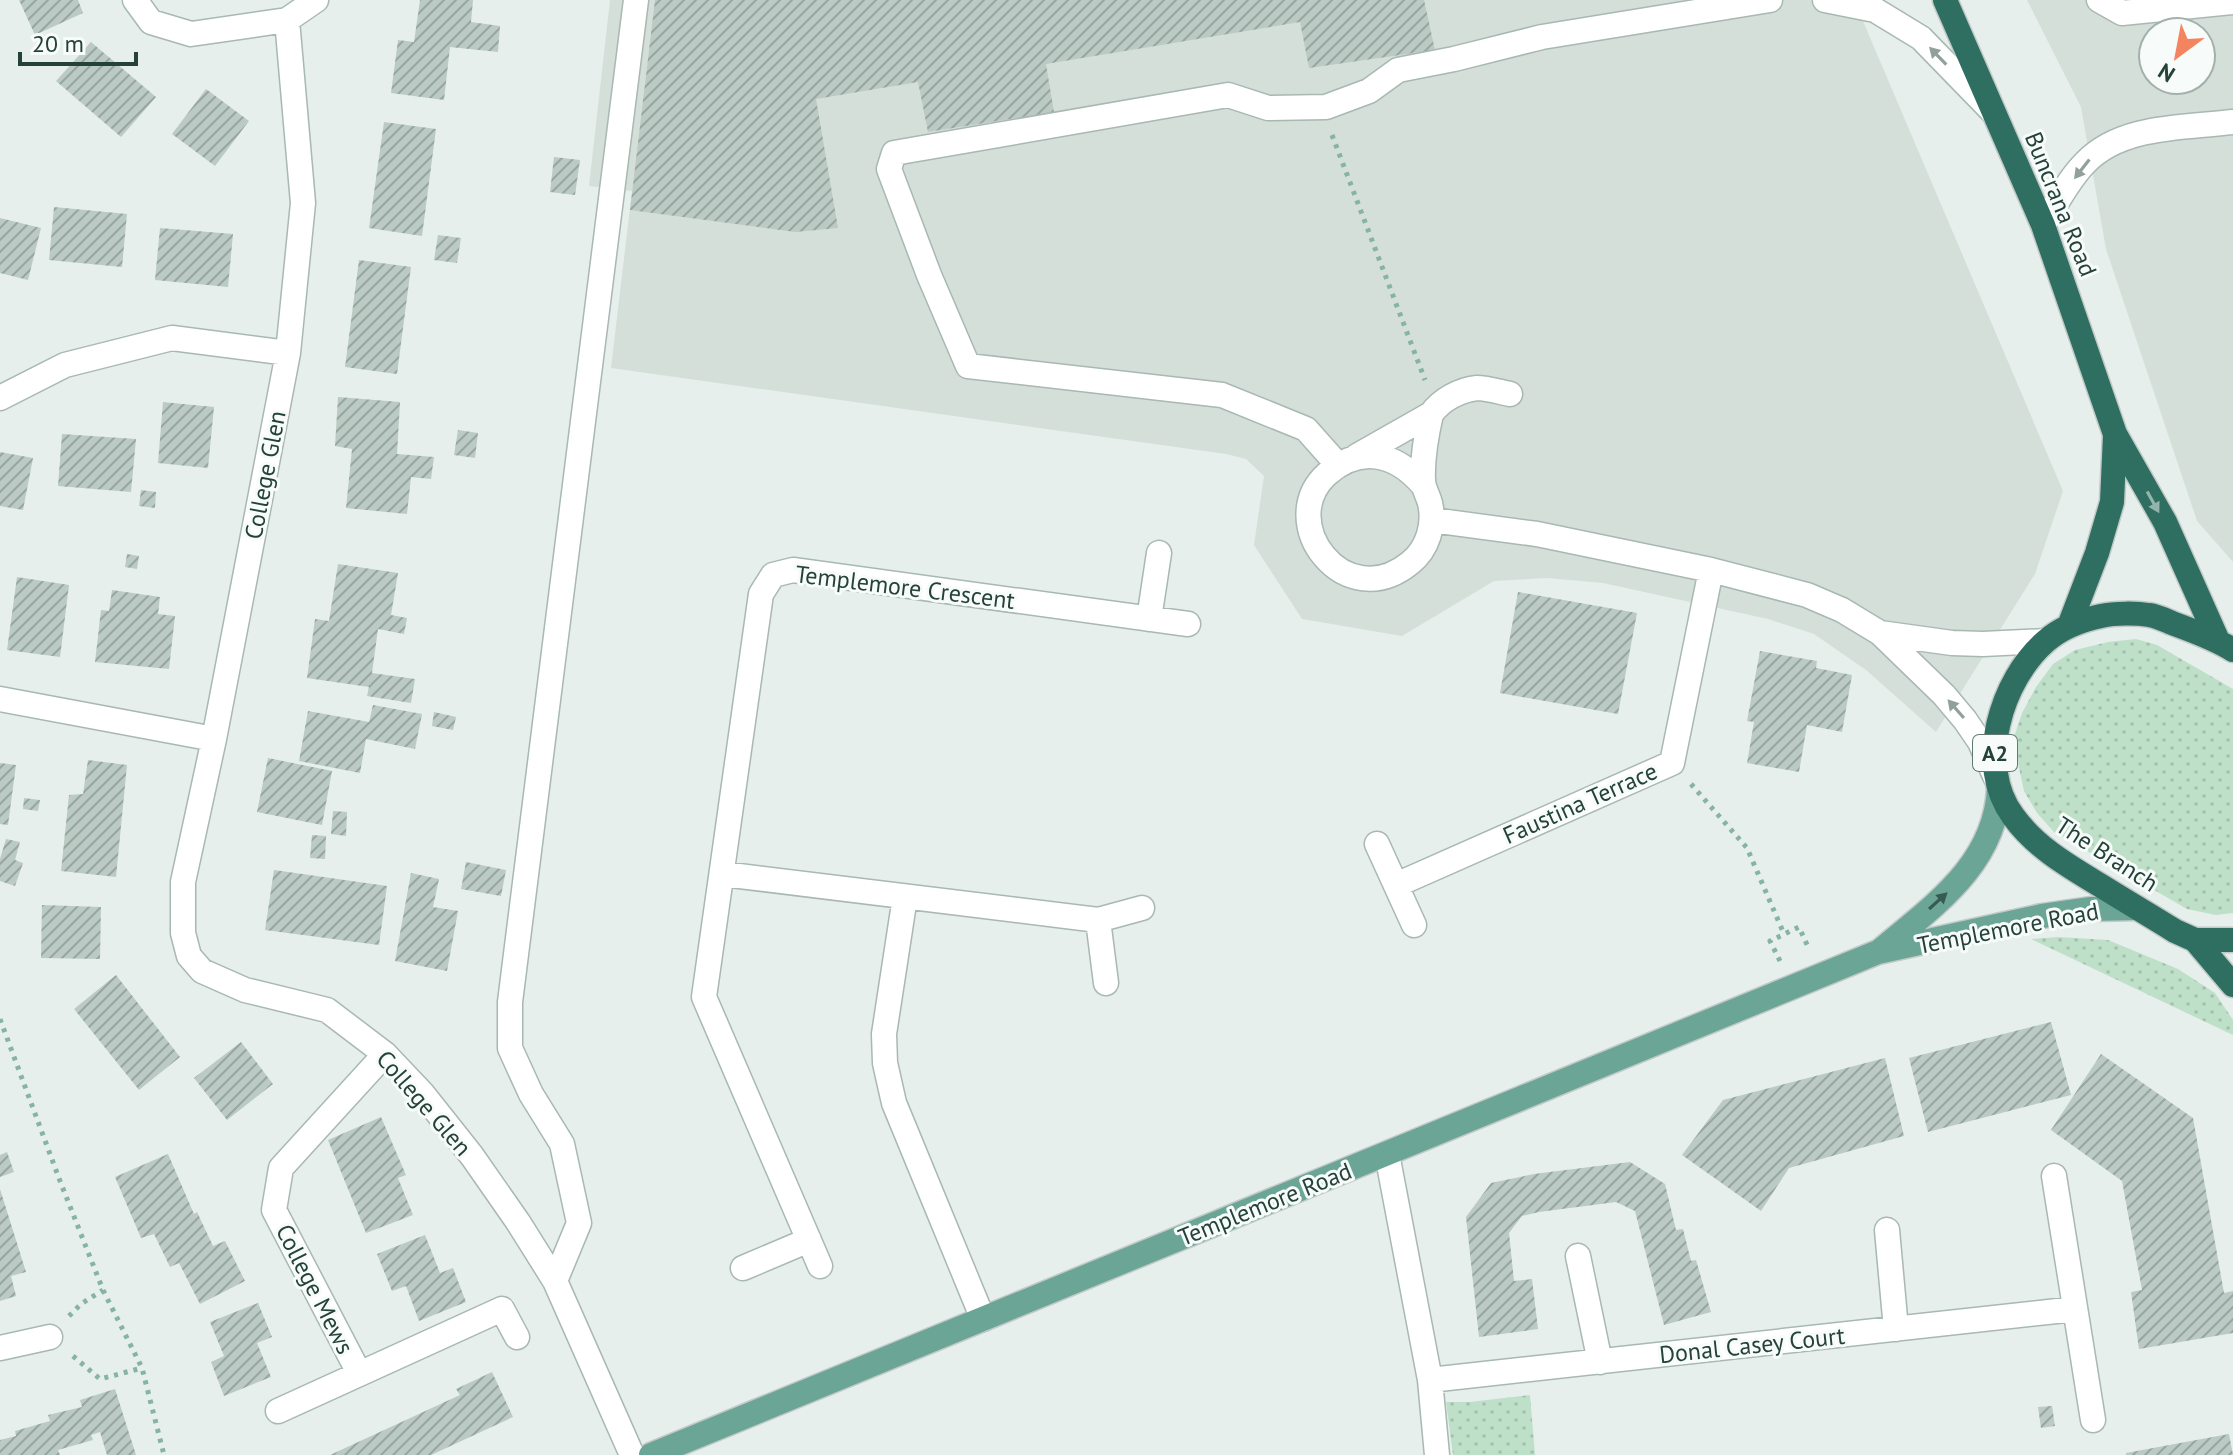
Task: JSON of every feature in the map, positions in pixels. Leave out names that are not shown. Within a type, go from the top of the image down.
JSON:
[{"type":"highway","name":"Buncrana Road","points":[[1945,0],[2043,225],[2115,434],[2165,522],[2225,645]]},
{"type":"highway","name":"Buncrana Road","points":[[2069,626],[2097,553],[2112,502],[2115,434]]},
{"type":"highway","name":"A2","points":[[1997,782],[1995,744],[2010,689],[2046,641],[2069,626],[2103,615],[2151,615],[2225,645]]},
{"type":"highway","name":"The Branch","points":[[1997,782],[2012,815],[2055,858],[2175,931],[2195,940],[2233,940]]},
{"type":"highway","name":"A2","points":[[2195,940],[2233,985]]},
{"type":"main road","name":"Templemore Road","points":[[1878,952],[1935,904],[1983,849],[1998,807],[1997,782]]},
{"type":"main road","name":"Templemore Road","points":[[651,1455],[1878,952],[2042,916],[2091,909],[2137,908]]},
{"type":"street","points":[[135,0],[151,22],[191,34],[287,20],[316,0]]},
{"type":"street","points":[[555,1281],[579,1223],[562,1144],[531,1094],[510,1048],[510,1002],[636,0]]},
{"type":"street","points":[[1510,394],[1478,388],[1453,395],[1433,410],[1347,461],[1322,478],[1312,497],[1309,518],[1312,538],[1323,556],[1339,570],[1359,578],[1380,578],[1400,572],[1416,559],[1427,541],[1432,520],[1430,501],[1422,484],[1410,470],[1393,460],[1375,456],[1347,461],[1306,429],[1222,395],[968,366],[889,169],[894,153],[1228,95],[1268,108],[1326,107],[1369,91],[1398,70],[1542,37],[1770,0]]},
{"type":"street","points":[[1825,0],[1875,10],[1921,38],[1993,112]]},
{"type":"street","points":[[2099,0],[2122,13],[2233,2]]},
{"type":"street","name":"College Glen","points":[[287,20],[303,203],[288,353],[214,739],[183,882],[183,933],[189,956],[202,971],[245,990],[327,1010],[385,1054],[422,1093],[472,1156],[555,1281],[632,1455]]},
{"type":"street","points":[[2043,225],[2083,165],[2100,149],[2138,133],[2233,122]]},
{"type":"street","points":[[0,398],[65,365],[172,338],[288,353]]},
{"type":"street","points":[[1422,484],[1425,440],[1433,410]]},
{"type":"street","points":[[1432,520],[1537,534],[1711,570],[1807,595],[1842,610],[1880,633],[1924,674],[1965,720],[1980,742],[1997,782]]},
{"type":"street","points":[[1149,619],[1159,553]]},
{"type":"street","name":"Templemore Crescent","points":[[820,1266],[704,997],[761,594],[773,575],[793,570],[1188,624]]},
{"type":"street","name":"Faustina Terrace","points":[[1396,885],[1672,763],[1711,570]]},
{"type":"street","points":[[1880,633],[1952,643],[2046,641]]},
{"type":"street","points":[[0,699],[214,739]]},
{"type":"street","points":[[1377,844],[1414,925]]},
{"type":"street","points":[[723,874],[1098,920],[1142,908]]},
{"type":"street","points":[[905,897],[884,1034],[885,1063],[894,1103],[983,1319]]},
{"type":"street","points":[[1098,920],[1106,983]]},
{"type":"street","name":"College Mews","points":[[359,1373],[274,1210],[281,1168],[385,1054]]},
{"type":"street","points":[[1387,1154],[1430,1380],[1437,1455]]},
{"type":"street","points":[[2054,1176],[2093,1420]]},
{"type":"street","points":[[1887,1230],[1896,1329]]},
{"type":"street","points":[[743,1268],[809,1240]]},
{"type":"street","points":[[1578,1256],[1600,1362]]},
{"type":"street","name":"College Mews","points":[[278,1411],[502,1309],[517,1337]]},
{"type":"street","name":"Donal Casey Court","points":[[1430,1380],[2075,1309]]},
{"type":"street","points":[[0,1348],[50,1337]]},
{"type":"path","points":[[1326,107],[1334,144],[1433,410]]},
{"type":"path","points":[[1672,763],[1747,848],[1784,934]]},
{"type":"path","points":[[0,1019],[103,1290],[142,1368],[164,1455]]},
{"type":"path","points":[[50,1337],[81,1304],[103,1290]]},
{"type":"path","points":[[100,1379],[142,1368]]},
{"type":"shaded area","points":[[610,0],[1854,0],[2063,491],[2035,574],[1936,732],[1866,670],[1814,634],[1768,619],[1603,583],[1547,578],[1494,581],[1402,636],[1302,619],[1254,545],[1264,476],[1246,459],[611,368],[632,191],[589,186]]},
{"type":"shaded area","points":[[2027,0],[2233,0],[2233,562],[2197,521],[2106,249],[2081,107]]},
{"type":"green space","points":[[2136,639],[2157,645],[2233,689],[2233,913],[2216,915],[2187,909],[2054,832],[2037,813],[2024,791],[2013,740],[2022,713],[2036,687],[2053,664],[2075,650]]},
{"type":"green space","points":[[2031,939],[2108,940],[2178,969],[2215,993],[2233,1020],[2233,1035]]},
{"type":"green space","points":[[1530,1395],[1535,1455],[1453,1455],[1446,1402]]},
{"type":"building","points":[[19,0],[78,0],[83,13],[35,35]]},
{"type":"building","points":[[420,0],[473,0],[471,22],[500,26],[498,52],[450,47],[444,100],[391,93],[398,40],[414,42]]},
{"type":"building","points":[[655,0],[1424,0],[1435,50],[1309,68],[1300,22],[1046,64],[1054,112],[928,132],[918,82],[816,99],[838,228],[795,232],[630,210]]},
{"type":"building","points":[[91,42],[156,97],[121,137],[56,81]]},
{"type":"building","points":[[206,89],[249,121],[215,166],[172,134]]},
{"type":"building","points":[[384,122],[436,129],[422,236],[369,228]]},
{"type":"building","points":[[554,157],[580,160],[575,195],[550,192]]},
{"type":"building","points":[[54,207],[127,214],[122,267],[49,260]]},
{"type":"building","points":[[0,218],[41,228],[28,280],[0,273]]},
{"type":"building","points":[[160,228],[233,234],[228,287],[155,280]]},
{"type":"building","points":[[438,235],[461,238],[457,263],[434,260]]},
{"type":"building","points":[[359,260],[411,267],[397,374],[345,367]]},
{"type":"building","points":[[338,397],[400,402],[397,454],[434,457],[431,479],[411,477],[407,514],[346,508],[352,449],[335,446]]},
{"type":"building","points":[[163,402],[214,407],[208,468],[158,463]]},
{"type":"building","points":[[458,430],[478,433],[475,458],[454,455]]},
{"type":"building","points":[[62,434],[136,439],[131,492],[58,486]]},
{"type":"building","points":[[0,452],[33,458],[23,510],[0,506]]},
{"type":"building","points":[[141,490],[156,492],[155,508],[139,506]]},
{"type":"building","points":[[127,554],[139,556],[137,569],[125,567]]},
{"type":"building","points":[[338,564],[398,573],[391,615],[407,618],[404,634],[378,629],[372,673],[415,679],[411,703],[367,696],[369,687],[307,678],[315,619],[329,621]]},
{"type":"building","points":[[17,577],[69,585],[60,657],[7,650]]},
{"type":"building","points":[[112,590],[160,597],[158,614],[175,616],[169,669],[95,662],[101,610],[109,611]]},
{"type":"building","points":[[1518,592],[1637,613],[1618,714],[1500,693]]},
{"type":"building","points":[[1760,651],[1817,661],[1816,668],[1852,675],[1842,732],[1807,725],[1799,772],[1747,763],[1754,722],[1747,721]]},
{"type":"building","points":[[373,705],[422,714],[415,749],[366,739],[360,773],[299,761],[308,711],[369,722]]},
{"type":"building","points":[[434,712],[456,717],[453,730],[432,726]]},
{"type":"building","points":[[268,758],[332,771],[322,825],[257,812]]},
{"type":"building","points":[[88,760],[127,765],[116,877],[61,871],[69,795],[83,794]]},
{"type":"building","points":[[0,763],[16,765],[8,825],[0,824]]},
{"type":"building","points":[[24,798],[40,800],[38,811],[23,809]]},
{"type":"building","points":[[333,811],[347,812],[346,836],[331,834]]},
{"type":"building","points":[[312,835],[326,836],[325,859],[310,858]]},
{"type":"building","points":[[6,839],[20,842],[15,860],[23,863],[15,886],[0,881],[0,859]]},
{"type":"building","points":[[466,862],[506,870],[501,896],[461,889]]},
{"type":"building","points":[[274,870],[387,886],[379,945],[265,930]]},
{"type":"building","points":[[411,873],[439,879],[433,907],[458,911],[447,971],[395,961]]},
{"type":"building","points":[[42,905],[101,907],[100,959],[41,958]]},
{"type":"building","points":[[116,975],[180,1057],[139,1090],[74,1009]]},
{"type":"building","points":[[2051,1022],[2071,1095],[1928,1132],[1909,1058]]},
{"type":"building","points":[[241,1042],[273,1084],[227,1120],[194,1078]]},
{"type":"building","points":[[2101,1054],[2193,1118],[2224,1293],[2233,1291],[2233,1333],[2139,1349],[2131,1292],[2142,1290],[2122,1181],[2051,1130]]},
{"type":"building","points":[[1885,1058],[1904,1136],[1789,1168],[1761,1211],[1682,1155],[1723,1100]]},
{"type":"building","points":[[381,1117],[406,1175],[398,1178],[413,1215],[366,1233],[328,1140]]},
{"type":"building","points":[[7,1152],[14,1172],[0,1177],[0,1155]]},
{"type":"building","points":[[168,1154],[194,1214],[197,1212],[213,1246],[225,1241],[245,1281],[200,1304],[179,1263],[170,1267],[154,1234],[141,1238],[115,1177]]},
{"type":"building","points":[[1630,1162],[1665,1184],[1676,1230],[1683,1229],[1691,1261],[1696,1260],[1711,1312],[1664,1325],[1635,1211],[1616,1202],[1522,1216],[1509,1233],[1514,1281],[1532,1279],[1538,1329],[1479,1337],[1466,1217],[1491,1183],[1534,1174]]},
{"type":"building","points":[[0,1189],[26,1272],[11,1276],[16,1296],[0,1301]]},
{"type":"building","points":[[425,1235],[440,1273],[453,1268],[466,1302],[419,1321],[406,1286],[392,1291],[377,1254]]},
{"type":"building","points":[[258,1303],[272,1337],[257,1343],[271,1377],[224,1396],[211,1362],[224,1356],[210,1322]]},
{"type":"building","points":[[492,1372],[513,1417],[431,1455],[330,1455],[460,1395],[456,1389]]},
{"type":"building","points":[[115,1389],[136,1455],[107,1455],[100,1432],[91,1435],[93,1440],[58,1450],[60,1455],[0,1455],[0,1440],[16,1436],[15,1431],[50,1421],[48,1415],[82,1407],[80,1400]]},
{"type":"building","points":[[2052,1406],[2055,1426],[2041,1428],[2038,1407]]},
{"type":"building","points":[[2229,1434],[2233,1455],[2126,1455],[2126,1453]]}]
